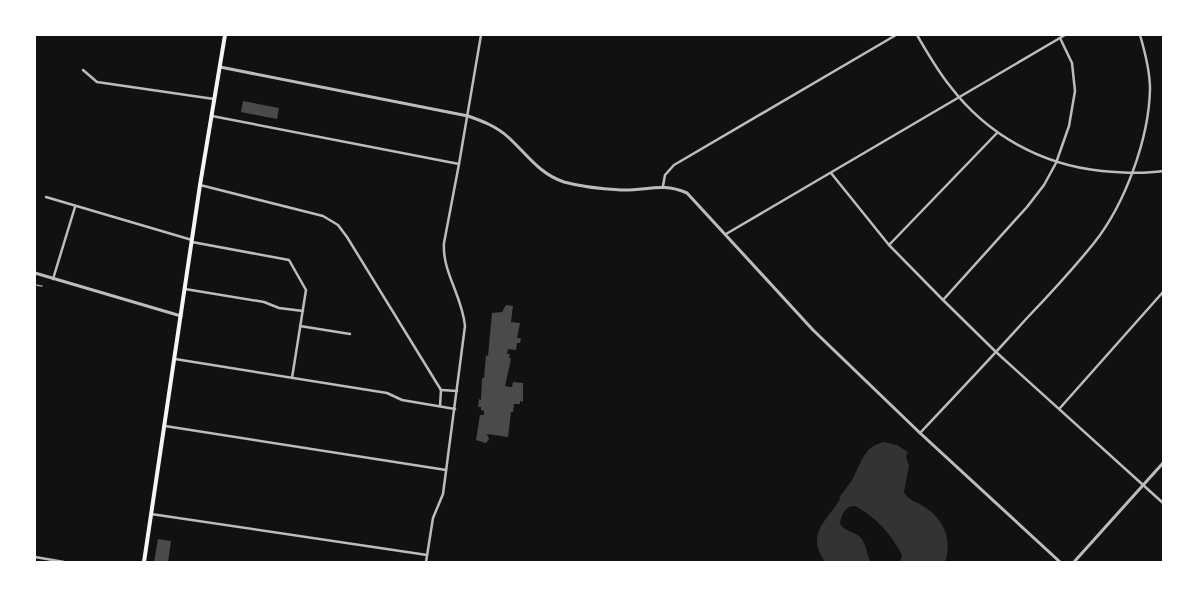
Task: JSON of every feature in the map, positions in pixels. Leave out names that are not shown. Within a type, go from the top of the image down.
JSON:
[{"type":"main road","points":[[144,562],[200,185],[225,35]]},
{"type":"street","points":[[426,562],[432,518],[443,494],[464,336],[464,319],[461,302],[446,268],[443,252],[481,35]]},
{"type":"street","points":[[663,186],[666,175],[674,165],[896,35]]},
{"type":"street","points":[[917,35],[937,68],[959,97],[997,133],[1022,148],[1056,163],[1088,169],[1131,174],[1163,171]]},
{"type":"street","points":[[726,234],[1065,35]]},
{"type":"street","points":[[920,433],[996,352],[1095,242],[1116,208],[1131,174],[1144,133],[1150,88],[1146,59],[1140,35]]},
{"type":"street","points":[[943,300],[1027,208],[1044,185],[1056,163],[1069,126],[1075,91],[1072,63],[1060,38]]},
{"type":"street","points":[[220,67],[468,116],[489,123],[499,130],[529,160],[545,173],[563,182],[575,185],[622,190],[663,186],[687,193],[813,330],[920,433],[1060,562]]},
{"type":"street","points":[[83,70],[97,82],[215,99]]},
{"type":"street","points":[[212,116],[459,164]]},
{"type":"street","points":[[889,245],[997,133]]},
{"type":"street","points":[[831,173],[889,245],[943,300],[996,352],[1060,408],[1163,503]]},
{"type":"street","points":[[200,185],[323,216],[338,225],[347,237],[440,390],[440,406]]},
{"type":"street","points":[[46,197],[192,241],[288,259],[306,290],[292,378]]},
{"type":"street","points":[[53,279],[75,206]]},
{"type":"street","points":[[35,273],[181,316]]},
{"type":"street","points":[[185,289],[264,302],[279,308],[303,312]]},
{"type":"street","points":[[1060,408],[1163,293]]},
{"type":"street","points":[[300,326],[350,334]]},
{"type":"street","points":[[174,359],[387,392],[402,400],[455,409]]},
{"type":"street","points":[[440,390],[457,391]]},
{"type":"street","points":[[165,426],[446,470]]},
{"type":"street","points":[[1074,562],[1163,463]]},
{"type":"street","points":[[151,514],[427,555]]},
{"type":"street","points":[[35,556],[64,562]]},
{"type":"shaded area","points":[[884,442],[897,445],[908,452],[906,457],[909,466],[904,492],[909,498],[930,511],[941,523],[947,537],[948,545],[945,562],[900,562],[902,555],[888,533],[870,515],[855,506],[846,509],[841,517],[840,524],[845,529],[861,538],[871,562],[825,562],[819,552],[817,543],[818,535],[824,521],[852,480],[867,452],[877,444]]},
{"type":"building","points":[[243,101],[279,108],[277,119],[241,112]]},
{"type":"building","points":[[506,305],[513,306],[511,322],[520,323],[517,338],[521,338],[520,343],[517,343],[516,350],[508,349],[507,354],[510,354],[509,358],[511,359],[505,386],[512,387],[513,382],[523,383],[523,402],[520,401],[520,404],[514,404],[513,412],[511,412],[508,437],[487,434],[489,439],[486,443],[476,440],[480,415],[484,415],[484,411],[481,410],[481,407],[478,407],[479,399],[481,400],[482,378],[484,378],[486,355],[488,356],[492,313],[502,312]]},
{"type":"building","points":[[158,539],[171,541],[168,562],[154,562]]},
{"type":"railway","points":[[35,285],[42,286]]}]
